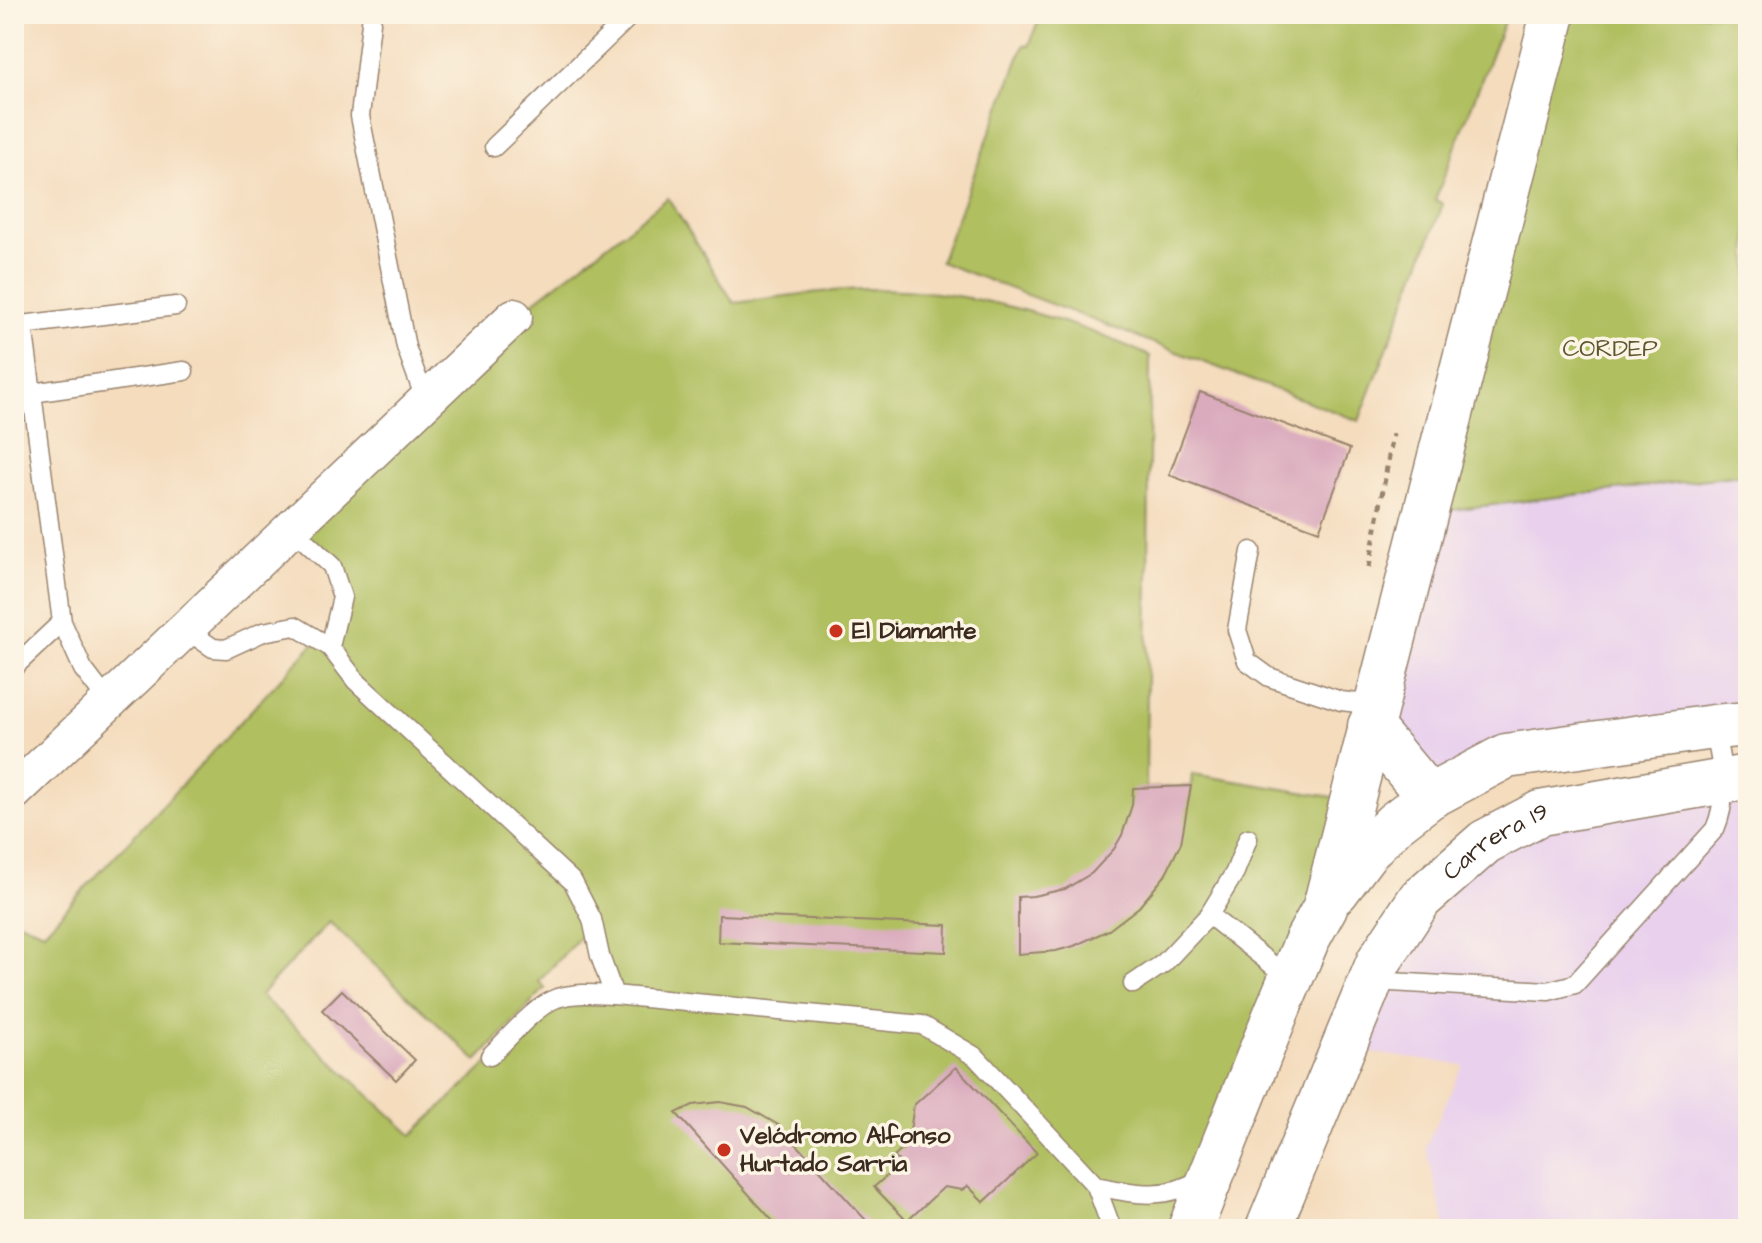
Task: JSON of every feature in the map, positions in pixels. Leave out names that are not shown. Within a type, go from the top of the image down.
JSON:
[{"type":"street","points":[[1325,907],[1553,14]]},
{"type":"street","points":[[14,792],[514,317]]},
{"type":"street","points":[[1373,715],[1429,797]]},
{"type":"street","points":[[1190,1229],[1307,940],[1325,907],[1367,851],[1394,824],[1429,797],[1506,756],[1731,725]]},
{"type":"street","name":"Carrera 19","points":[[1268,1229],[1379,961],[1420,899],[1485,842],[1540,813],[1736,778]]},
{"type":"lane","points":[[372,14],[360,116],[406,347],[425,399]]},
{"type":"lane","points":[[494,147],[632,14]]},
{"type":"lane","points":[[109,703],[83,669],[62,622],[32,393],[18,325],[176,306]]},
{"type":"lane","points":[[32,393],[184,371]]},
{"type":"lane","points":[[290,527],[332,566],[342,597],[330,647]]},
{"type":"lane","points":[[1251,551],[1237,630],[1247,661],[1269,677],[1373,715]]},
{"type":"lane","points":[[14,667],[62,622]]},
{"type":"lane","points":[[185,629],[213,648],[226,649],[263,632],[295,626],[330,647],[356,681],[573,882],[592,919],[600,956],[614,995]]},
{"type":"lane","points":[[1371,980],[1548,991],[1575,984],[1715,829],[1736,778],[1731,725]]},
{"type":"lane","points":[[1133,984],[1164,963],[1209,915],[1230,883],[1248,838]]},
{"type":"lane","points":[[1209,915],[1290,979]]},
{"type":"lane","points":[[490,1056],[538,1010],[556,998],[582,994],[922,1025],[976,1057],[1096,1186],[1112,1229]]},
{"type":"lane","points":[[1096,1186],[1133,1193],[1163,1194],[1185,1189],[1214,1171]]},
{"type":"path","points":[[1367,575],[1393,434]]},
{"type":"shaded area","points":[[1748,474],[1748,724],[1714,727],[1429,797],[1370,726],[1425,513]]},
{"type":"shaded area","points":[[1748,777],[1748,1229],[1446,1229],[1426,1146],[1463,1065],[1342,1049],[1485,842]]},
{"type":"green space","points":[[1041,14],[1507,14],[1435,200],[1443,204],[1359,421],[940,262],[1024,45],[1029,46]]},
{"type":"green space","name":"CORDEP","points":[[1553,14],[1748,14],[1748,474],[1425,513]]},
{"type":"green space","points":[[668,198],[734,303],[868,289],[941,294],[977,299],[1047,317],[1150,356],[1146,788],[1191,786],[1192,774],[1351,800],[1190,1229],[14,1229],[14,920],[44,932],[318,639],[334,654],[342,597],[332,566],[290,527],[514,317]],"holes":[[[329,922],[477,1061],[545,988],[539,981],[592,924],[614,995],[553,1002],[412,1135],[260,995]]]},
{"type":"building","points":[[1200,392],[1350,449],[1319,531],[1169,475]]},
{"type":"building","points":[[1191,786],[1181,843],[1164,877],[1139,907],[1109,930],[1074,946],[1056,951],[1018,954],[1018,897],[1065,889],[1092,873],[1122,835],[1132,805],[1133,788]]},
{"type":"building","points":[[719,915],[947,925],[946,952],[718,942]]},
{"type":"building","points":[[342,990],[415,1060],[396,1080],[322,1010]]},
{"type":"building","points":[[956,1067],[1037,1153],[984,1202],[968,1186],[962,1190],[944,1187],[907,1221],[874,1187],[901,1163],[894,1157],[908,1144],[914,1105]]},
{"type":"building","points":[[720,1102],[747,1107],[780,1126],[874,1229],[780,1229],[676,1113],[693,1105]]},
{"type":"place","name":"El Diamante","points":[[836,631]]},
{"type":"place","name":"Velódromo Alfonso Hurtado Sarria","points":[[724,1150]]}]
